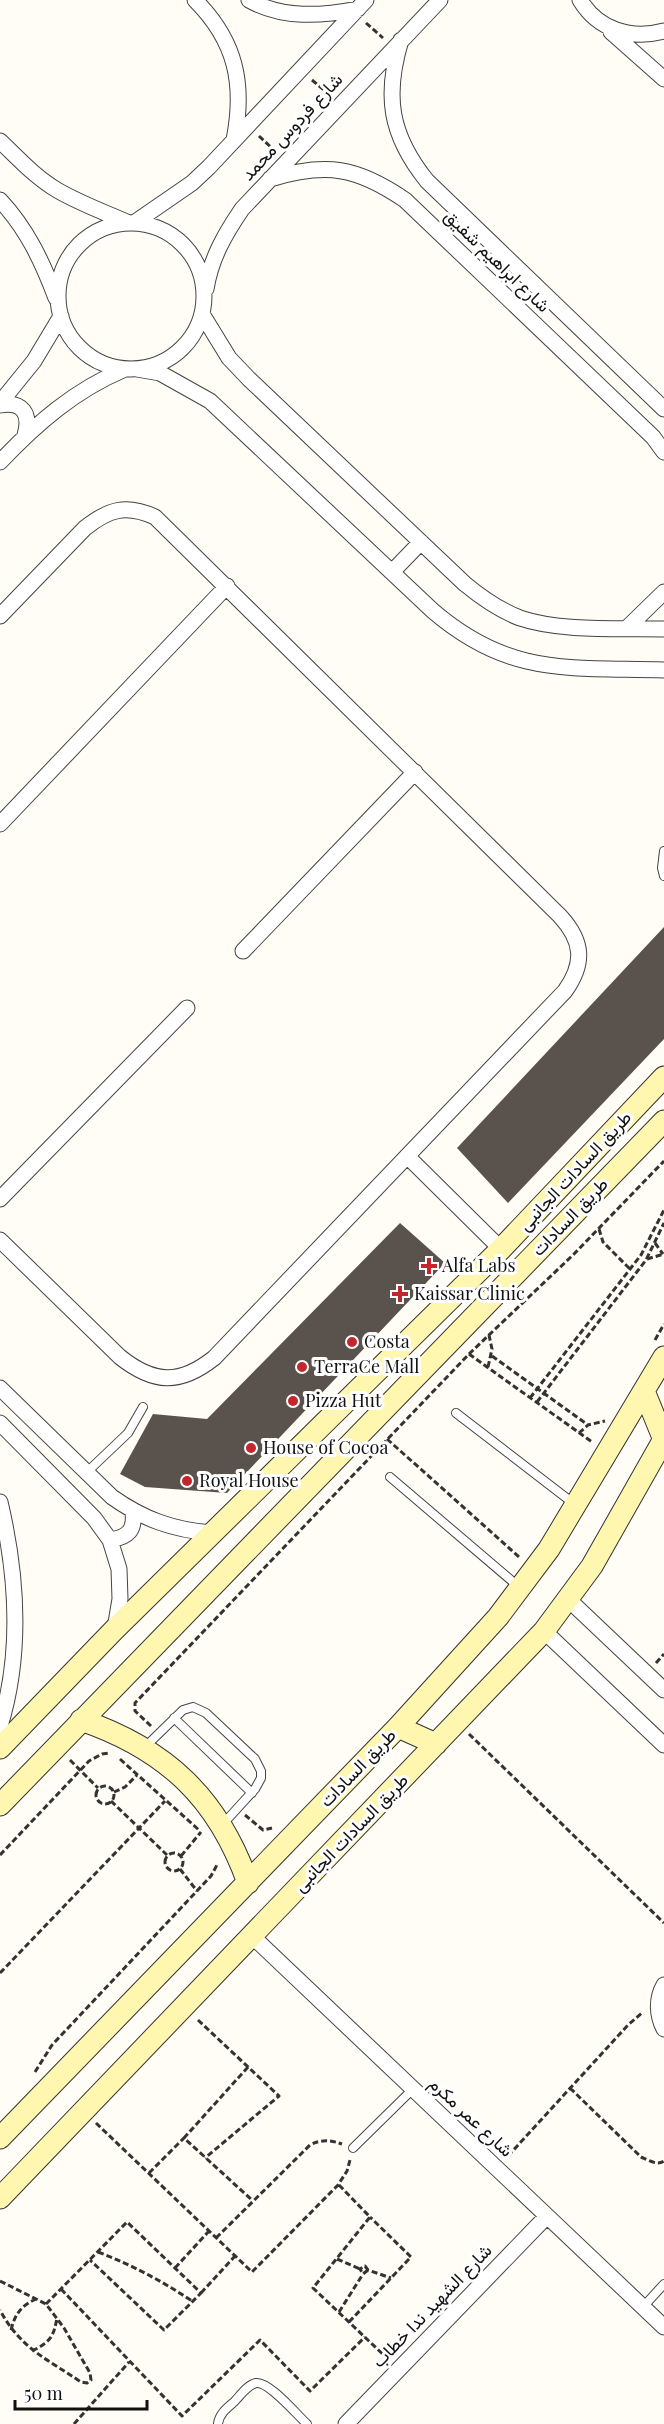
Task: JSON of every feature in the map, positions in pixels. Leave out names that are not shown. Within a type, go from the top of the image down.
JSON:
[{"type":"main road","name":"طريق السادات الجانبى","points":[[0,1748],[115,1629],[501,1249],[664,1077]]},
{"type":"main road","points":[[643,1143],[645,1096]]},
{"type":"main road","name":"طريق السادات","points":[[0,1804],[664,1121]]},
{"type":"main road","name":"طريق السادات","points":[[0,2138],[398,1727],[473,1645],[516,1584],[577,1506],[644,1391],[659,1350]]},
{"type":"main road","points":[[644,1391],[664,1439]]},
{"type":"main road","points":[[313,1433],[381,1412]]},
{"type":"main road","name":"طريق السادات الجانبى","points":[[0,2198],[544,1631],[592,1566],[664,1439]]},
{"type":"main road","points":[[81,1720],[113,1732],[144,1748],[187,1782],[206,1803],[215,1832],[236,1850],[248,1882]]},
{"type":"main road","points":[[398,1727],[436,1744]]},
{"type":"street","points":[[195,0],[210,15],[234,62],[239,88],[239,115],[234,141]]},
{"type":"street","points":[[249,0],[280,12],[306,15],[332,14],[359,7]]},
{"type":"street","name":"شارع فردوس محمد","points":[[203,307],[209,271],[217,249],[242,209],[440,0]]},
{"type":"street","points":[[580,4],[664,79]]},
{"type":"street","name":"شارع فردوس محمد","points":[[131,223],[192,183],[359,7]]},
{"type":"street","points":[[604,26],[626,34],[649,35],[664,31]]},
{"type":"street","name":"شارع ابراهيم شفيق","points":[[397,44],[391,90],[393,115],[411,161],[427,181],[664,409]]},
{"type":"street","points":[[0,141],[34,174],[55,189],[77,201],[131,223],[162,230],[185,247],[200,272],[203,307],[229,357],[249,379],[482,597],[520,618],[540,623],[562,626],[664,629]]},
{"type":"street","name":"شارع ابراهيم شفيق","points":[[270,179],[297,171],[326,168],[355,173],[382,184],[405,200],[653,437],[664,452]]},
{"type":"street","points":[[0,200],[27,234],[40,257],[74,342],[97,361],[160,373],[186,385],[210,401],[454,628],[476,643],[501,655],[526,663],[553,667],[664,670]]},
{"type":"street","points":[[0,404],[34,361],[60,311],[58,291],[61,276],[66,262],[75,249],[99,230],[113,225],[131,223]]},
{"type":"street","points":[[0,462],[25,435],[71,397],[97,381],[131,369],[166,361],[178,352],[193,335],[203,307]]},
{"type":"street","points":[[0,404],[11,403],[23,409],[29,422],[25,435]]},
{"type":"street","points":[[0,616],[84,528],[112,511],[127,509],[141,511],[155,517],[571,928],[578,944],[579,961],[574,977],[565,991],[214,1358],[198,1371],[178,1378],[157,1377],[137,1370],[120,1357],[0,1240]]},
{"type":"street","points":[[392,572],[421,542]]},
{"type":"street","points":[[0,824],[227,586]]},
{"type":"street","points":[[627,628],[664,592]]},
{"type":"street","points":[[243,951],[415,772]]},
{"type":"street","points":[[0,1199],[188,1008]]},
{"type":"street","points":[[407,1156],[501,1249]]},
{"type":"street","points":[[0,1388],[112,1497],[133,1511],[158,1523],[185,1531],[212,1533]]},
{"type":"street","points":[[0,1423],[94,1518],[110,1540],[119,1569],[120,1599],[115,1629]]},
{"type":"street","points":[[0,1502],[8,1534],[13,1580],[14,1625],[11,1671],[0,1726]]},
{"type":"street","points":[[110,1540],[121,1538],[129,1532],[134,1522],[133,1511]]},
{"type":"street","points":[[569,1600],[664,1690]]},
{"type":"street","points":[[544,1631],[664,1745]]},
{"type":"street","name":"شارع عمر مكرم","points":[[252,1936],[664,2327]]},
{"type":"street","points":[[664,1985],[660,1993],[658,2010],[664,2029]]},
{"type":"street","name":"شارع الشهيد ندا خطاب","points":[[346,2424],[547,2216]]},
{"type":"lane","points":[[664,851],[662,868],[664,876]]},
{"type":"lane","points":[[87,1472],[128,1433],[143,1407]]},
{"type":"lane","points":[[456,1413],[577,1506]]},
{"type":"lane","points":[[390,1477],[516,1584]]},
{"type":"lane","points":[[144,1748],[183,1710],[198,1708],[255,1759],[261,1771],[261,1778],[252,1792],[215,1832]]},
{"type":"lane","points":[[174,1718],[252,1792]]},
{"type":"lane","points":[[353,2148],[413,2089]]},
{"type":"lane","points":[[643,2307],[664,2284]]},
{"type":"lane","points":[[218,2424],[219,2417],[247,2388],[255,2384],[264,2384],[307,2424]]},
{"type":"path","points":[[359,7],[397,44]]},
{"type":"path","points":[[301,70],[340,104]]},
{"type":"path","points":[[248,126],[286,162]]},
{"type":"path","points":[[159,1733],[135,1711],[135,1702],[469,1354],[599,1228],[664,1161]]},
{"type":"path","points":[[530,1398],[640,1256],[664,1210]]},
{"type":"path","points":[[537,1402],[646,1260],[664,1223]]},
{"type":"path","points":[[599,1228],[603,1242],[630,1269]]},
{"type":"path","points":[[657,1237],[664,1236]]},
{"type":"path","points":[[646,1260],[664,1254],[655,1243]]},
{"type":"path","points":[[604,1303],[609,1307]]},
{"type":"path","points":[[659,1350],[664,1324]]},
{"type":"path","points":[[488,1367],[492,1356],[489,1335]]},
{"type":"path","points":[[469,1354],[596,1445]]},
{"type":"path","points":[[492,1356],[588,1425]]},
{"type":"path","points":[[579,1433],[588,1425],[602,1420],[609,1421],[605,1429]]},
{"type":"path","points":[[387,1439],[525,1562],[516,1584]]},
{"type":"path","points":[[457,1722],[664,1923]]},
{"type":"path","points":[[0,1855],[95,1757],[102,1754],[115,1755],[201,1831],[215,1832]]},
{"type":"path","points":[[114,1792],[107,1786],[98,1788],[96,1792],[98,1801],[107,1804],[111,1801],[114,1792],[125,1787],[137,1775]]},
{"type":"path","points":[[0,1972],[165,1800]]},
{"type":"path","points":[[111,1801],[167,1855]]},
{"type":"path","points":[[238,1808],[263,1830],[274,1827]]},
{"type":"path","points":[[181,1856],[201,1831]]},
{"type":"path","points":[[167,1855],[177,1853],[181,1856],[183,1860],[180,1869]]},
{"type":"path","points":[[167,1855],[164,1863],[166,1868],[175,1871],[180,1869]]},
{"type":"path","points":[[32,2077],[52,2045],[211,1876],[219,1859]]},
{"type":"path","points":[[180,1869],[197,1891]]},
{"type":"path","points":[[184,2006],[279,2096],[205,2158]]},
{"type":"path","points":[[496,2168],[628,2025],[643,2013],[658,2010]]},
{"type":"path","points":[[149,2173],[248,2067]]},
{"type":"path","points":[[570,2088],[641,2157],[651,2162],[664,2161]]},
{"type":"path","points":[[83,2111],[209,2230],[216,2238],[252,2272],[338,2185],[347,2171],[353,2148],[330,2140],[318,2141],[310,2145],[216,2238]]},
{"type":"path","points":[[184,2138],[253,2201]]},
{"type":"path","points":[[338,2185],[411,2257],[349,2322]]},
{"type":"path","points":[[370,2217],[313,2288],[399,2369]]},
{"type":"path","points":[[46,2304],[127,2222],[201,2292]]},
{"type":"path","points":[[175,2268],[209,2230]]},
{"type":"path","points":[[98,2252],[152,2276],[192,2301]]},
{"type":"path","points":[[90,2260],[164,2330],[235,2256]]},
{"type":"path","points":[[336,2259],[360,2269],[363,2274]]},
{"type":"path","points":[[360,2269],[364,2266],[368,2270],[391,2278]]},
{"type":"path","points":[[339,2312],[363,2274],[368,2270]]},
{"type":"path","points":[[0,2282],[46,2304],[57,2317],[90,2373],[91,2380],[87,2383],[81,2382],[32,2351],[11,2330],[0,2310]]},
{"type":"path","points":[[61,2289],[129,2362],[74,2424]]},
{"type":"path","points":[[11,2330],[15,2315],[24,2305],[36,2299]]},
{"type":"path","points":[[32,2351],[46,2344],[55,2332],[57,2317]]},
{"type":"building","points":[[664,927],[664,1039],[508,1203],[457,1148]]},
{"type":"building","name":"TerraCe Mall","points":[[400,1223],[445,1263],[227,1493],[145,1487],[120,1474],[153,1414],[207,1419]]},
{"type":"place","name":"Alfa Labs","points":[[429,1266]]},
{"type":"place","name":"Kaissar Clinic","points":[[400,1294]]},
{"type":"place","name":"Costa","points":[[352,1342]]},
{"type":"place","name":"TerraCe Mall","points":[[302,1367]]},
{"type":"place","name":"Pizza Hut","points":[[293,1401]]},
{"type":"place","name":"House of Cocoa","points":[[251,1448]]},
{"type":"place","name":"Royal House","points":[[187,1481]]}]
